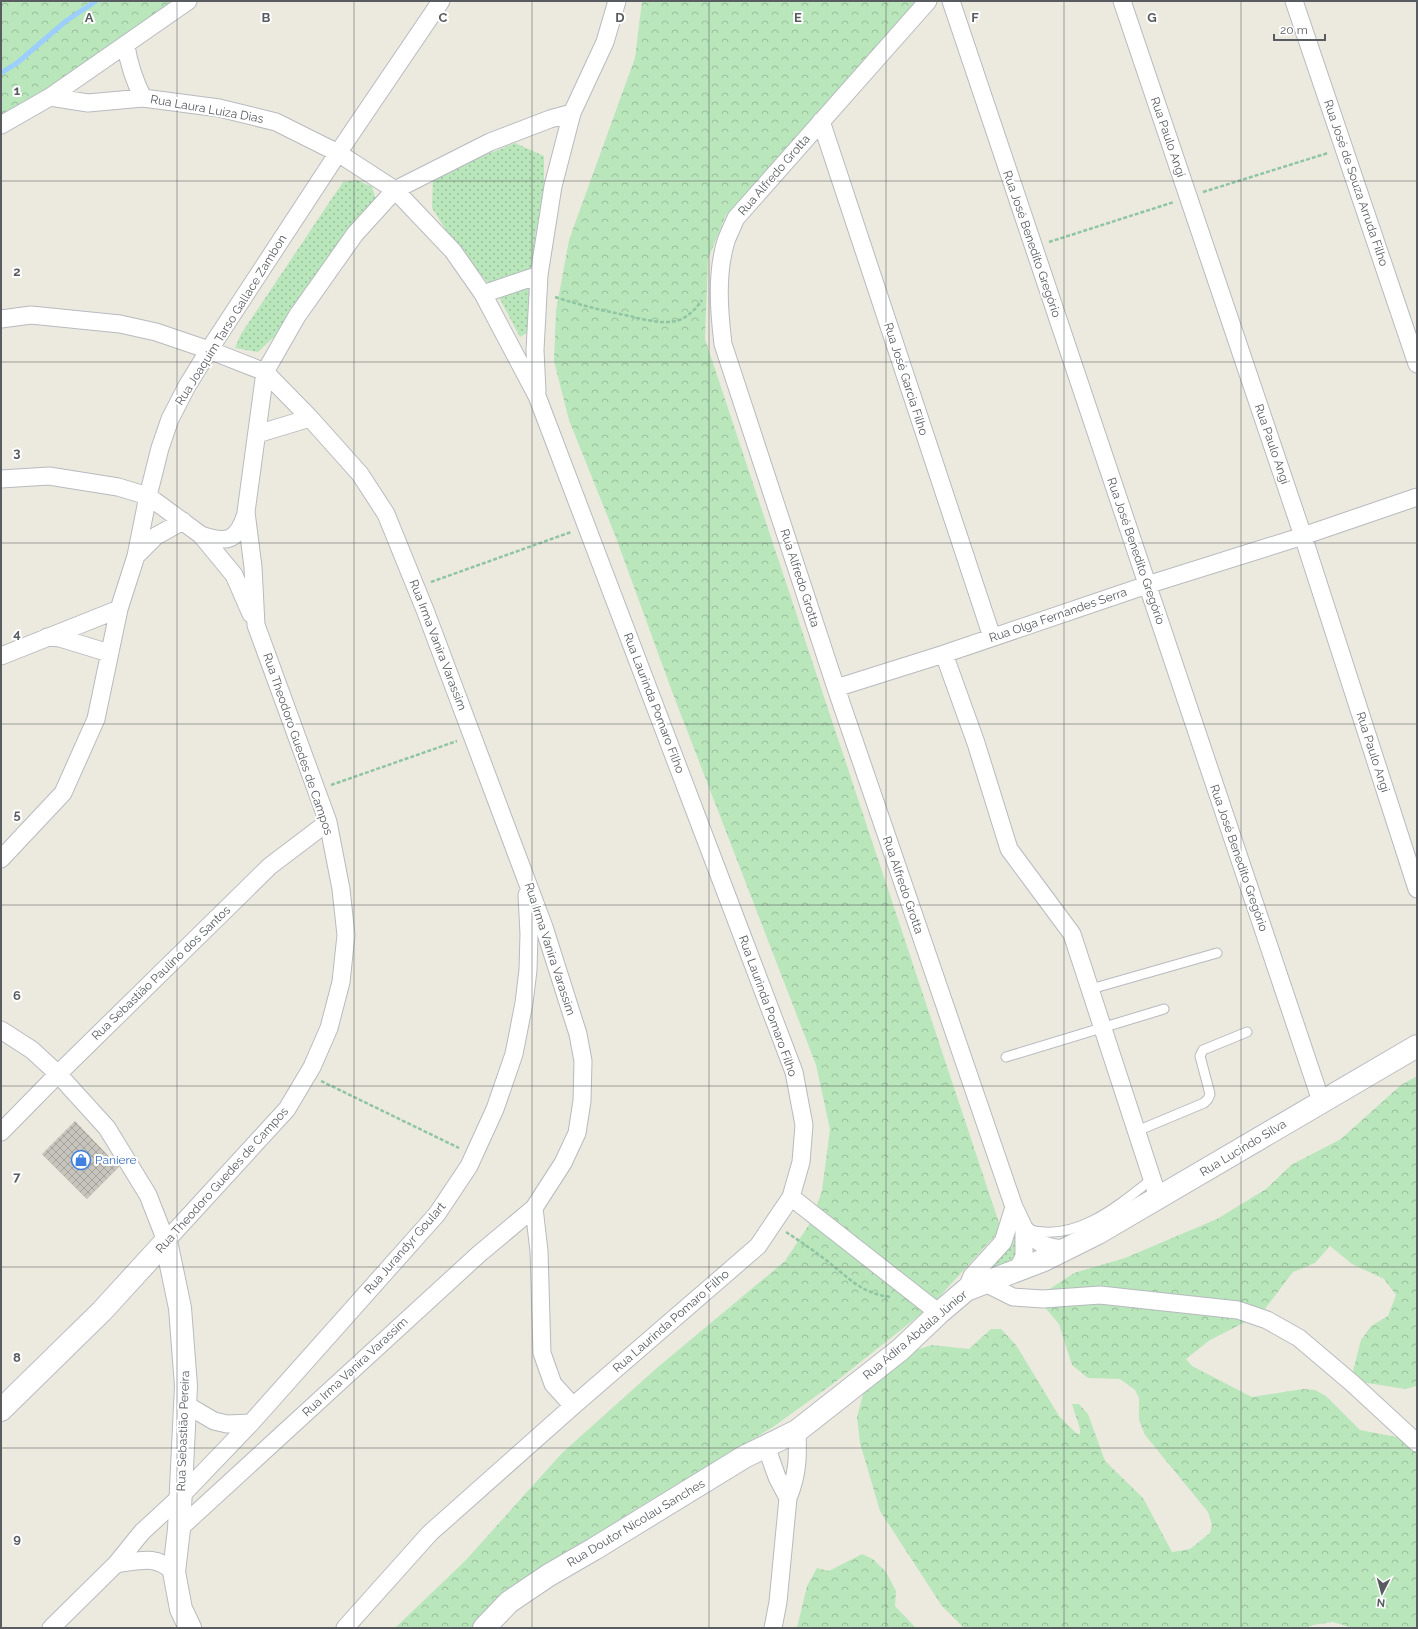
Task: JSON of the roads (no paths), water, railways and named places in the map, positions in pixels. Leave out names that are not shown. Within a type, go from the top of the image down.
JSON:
[{"type":"street","points":[[1,125],[50,98],[188,1]]},
{"type":"street","name":"Rua Joaquim Tarso Gallace Zambon","points":[[1,859],[63,793],[96,719],[119,609],[136,556],[148,496],[160,448],[170,419],[187,386],[209,350],[338,153],[441,1]]},
{"type":"street","name":"Rua Laurinda Pomaro Filho","points":[[537,396],[535,350],[539,275],[553,186],[572,114],[605,42],[617,1]]},
{"type":"street","name":"Rua Alfredo Grotta","points":[[928,1],[820,121],[736,218],[726,240],[722,264],[719,309],[723,344],[836,688],[1014,1207],[1024,1228],[1024,1256],[1017,1271]]},
{"type":"street","name":"Rua José Benedito Gregório","points":[[951,1],[1320,1101]]},
{"type":"street","name":"Rua Paulo Angi","points":[[1122,1],[1303,536],[1417,889]]},
{"type":"street","name":"Rua José de Souza Arruda Filho","points":[[1294,1],[1411,326],[1417,364]]},
{"type":"street","points":[[126,46],[129,65],[134,81],[143,98]]},
{"type":"street","name":"Rua Laura Luiza Dias","points":[[50,98],[88,103],[143,98],[219,108],[276,122],[338,153],[395,190]]},
{"type":"street","name":"Rua Theodoro Guedes de Campos","points":[[1,1410],[102,1311],[287,1109],[308,1074],[329,1028],[341,982],[346,935],[341,889],[328,822],[256,625],[253,567],[246,512],[265,372],[297,316],[355,234],[395,190],[490,142],[550,119],[572,114]]},
{"type":"street","name":"Rua José Garcia Filho","points":[[820,121],[992,637]]},
{"type":"street","name":"Rua Laurinda Pomaro Filho","points":[[345,1628],[430,1533],[573,1406],[758,1246],[791,1197],[801,1162],[804,1126],[794,1072],[537,396],[483,294],[453,251],[395,190]]},
{"type":"street","points":[[483,294],[539,275]]},
{"type":"street","name":"Rua Irma Vanira Varassim","points":[[1,319],[31,315],[120,324],[156,332],[209,350],[265,372],[310,418],[360,474],[386,514],[416,587],[544,927],[578,1034],[583,1061],[582,1101],[577,1133],[563,1163],[534,1208],[479,1254],[179,1529]]},
{"type":"street","points":[[257,434],[310,418]]},
{"type":"street","points":[[1,479],[49,476],[111,486],[148,496],[201,535],[234,575],[256,625]]},
{"type":"street","name":"Rua Olga Fernandes Serra","points":[[836,688],[944,654],[1147,585],[1303,536],[1417,497]]},
{"type":"street","points":[[201,535],[214,540],[229,539],[237,535],[242,526],[246,512]]},
{"type":"street","points":[[136,556],[156,536],[183,521]]},
{"type":"street","points":[[234,575],[242,576],[247,574],[253,567]]},
{"type":"street","points":[[1,656],[119,609]]},
{"type":"street","points":[[46,637],[60,638],[109,653]]},
{"type":"street","points":[[944,654],[976,743],[1009,849],[1072,934],[1156,1188]]},
{"type":"street","name":"Rua Sebastião Paulino dos Santos","points":[[1,1132],[270,866],[328,822]]},
{"type":"street","name":"Rua Jurandyr Goulart","points":[[51,1628],[116,1564],[142,1532],[181,1496],[251,1423],[437,1214],[469,1166],[495,1109],[514,1054],[524,1003],[528,970],[529,934],[526,879]]},
{"type":"street","name":"Rua Sebastião Pereira","points":[[1,1030],[32,1050],[58,1074],[107,1128],[148,1195],[166,1241],[180,1308],[186,1386],[179,1529],[174,1572],[181,1609],[190,1628]]},
{"type":"street","name":"Rua Lucindo Silva","points":[[1044,1260],[1098,1233],[1156,1188],[1320,1101],[1417,1046]]},
{"type":"street","points":[[791,1197],[939,1313]]},
{"type":"street","points":[[1014,1207],[1003,1242],[972,1276],[975,1287],[1013,1297],[1043,1299],[1100,1295],[1238,1310],[1267,1320],[1299,1338],[1352,1383],[1417,1443]]},
{"type":"street","points":[[534,1208],[539,1251],[542,1353],[553,1384],[573,1406]]},
{"type":"street","points":[[1024,1228],[1035,1241],[1051,1248],[1068,1249]]},
{"type":"street","name":"Rua Adira Abdala Júnior","points":[[797,1431],[900,1350],[939,1313],[975,1287],[1044,1260]]},
{"type":"street","points":[[185,1404],[214,1421],[227,1424],[251,1423]]},
{"type":"street","points":[[773,1628],[778,1602],[788,1498],[794,1482],[798,1458],[797,1431]]},
{"type":"street","name":"Rua Doutor Nicolau Sanches","points":[[484,1628],[509,1602],[549,1575],[744,1457],[797,1431]]},
{"type":"street","points":[[766,1446],[777,1476],[788,1498]]},
{"type":"street","points":[[116,1564],[153,1560],[165,1564],[174,1572]]},
{"type":"lane","points":[[1091,989],[1217,953]]},
{"type":"lane","points":[[1006,1057],[1164,1009]]},
{"type":"lane","points":[[1137,1131],[1204,1103],[1210,1094],[1200,1056],[1203,1050],[1247,1032]]},
{"type":"lane","points":[[1024,1228],[1047,1233],[1066,1231],[1096,1219],[1124,1201],[1156,1188]]},
{"type":"waterway","points":[[1,73],[17,63],[66,21],[96,1]]},
{"type":"place","name":"Paniere","points":[[81,1160]]}]
